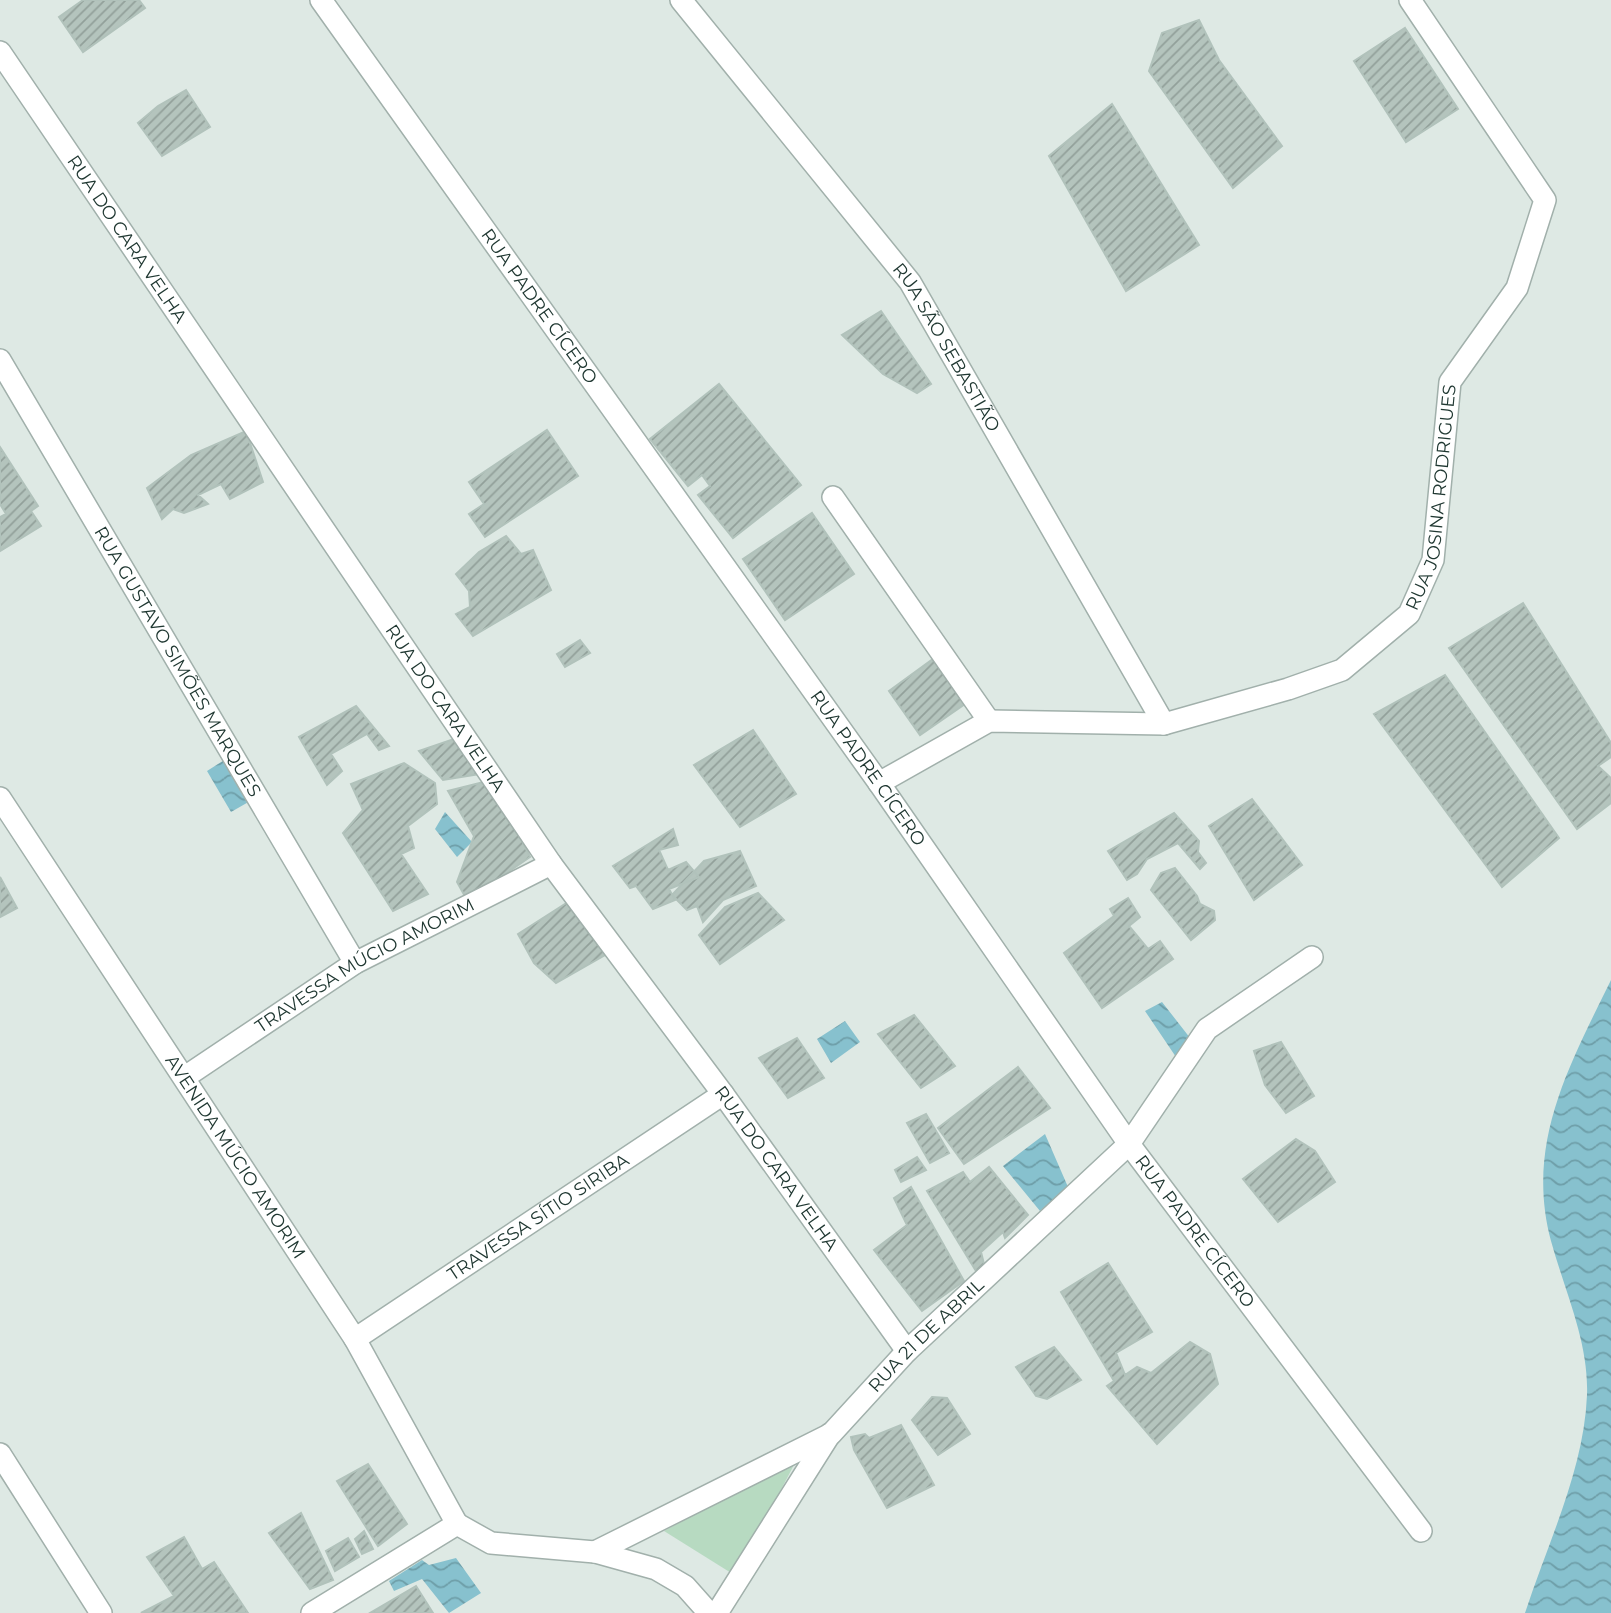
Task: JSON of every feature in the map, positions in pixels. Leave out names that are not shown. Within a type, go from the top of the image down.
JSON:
[{"type":"street","name":"RUA PADRE CÍCERO","points":[[321,0],[879,783],[1129,1144],[1421,1531]]},
{"type":"street","name":"RUA SÃO SEBASTIÃO","points":[[681,0],[910,282],[1164,724]]},
{"type":"street","name":"RUA JOSINA RODRIGUES","points":[[989,721],[1164,724],[1342,670],[1409,614],[1433,560],[1450,382],[1517,288],[1545,200],[1409,0]]},
{"type":"street","points":[[1429,29],[1432,0]]},
{"type":"street","name":"RUA DO CARA VELHA","points":[[0,52],[551,864],[723,1094],[907,1351]]},
{"type":"street","name":"RUA GUSTAVO SIMÕES MARQUES","points":[[0,360],[355,964]]},
{"type":"street","points":[[833,496],[989,721],[879,783]]},
{"type":"street","name":"AVENIDA MÚCIO AMORIM","points":[[0,798],[186,1077],[355,1339],[457,1524]]},
{"type":"street","name":"TRAVESSA MÚCIO AMORIM","points":[[186,1077],[355,964],[551,864]]},
{"type":"street","name":"RUA 21 DE ABRIL","points":[[595,1552],[831,1434],[907,1351],[1129,1144],[1207,1029],[1312,957]]},
{"type":"street","name":"TRAVESSA SÍTIO SIRIBA","points":[[355,1339],[723,1094]]},
{"type":"street","points":[[717,1613],[831,1434]]},
{"type":"street","points":[[0,1454],[101,1613]]},
{"type":"street","points":[[312,1613],[457,1524],[491,1543],[595,1552],[656,1569],[685,1586],[709,1613]]},
{"type":"green space","points":[[797,1459],[736,1576],[664,1531]]},
{"type":"water","points":[[229,757],[252,800],[231,812],[207,771]]},
{"type":"water","points":[[445,812],[472,842],[457,857],[435,829]]},
{"type":"water","points":[[1611,980],[1611,1613],[1525,1613],[1572,1478],[1587,1395],[1587,1375],[1580,1336],[1551,1241],[1544,1205],[1543,1171],[1547,1138],[1567,1075]]},
{"type":"water","points":[[1162,1002],[1194,1043],[1176,1057],[1145,1011]]},
{"type":"water","points":[[845,1021],[860,1042],[831,1063],[817,1039]]},
{"type":"water","points":[[1045,1134],[1068,1187],[1040,1211],[1003,1166]]},
{"type":"water","points":[[456,1558],[481,1593],[449,1613],[422,1579],[394,1591],[389,1581],[422,1560],[429,1565]]},
{"type":"building","points":[[83,0],[139,0],[145,8],[83,52],[59,17]]},
{"type":"building","points":[[1199,20],[1219,60],[1282,146],[1233,188],[1149,71],[1162,33]]},
{"type":"building","points":[[1405,28],[1458,109],[1406,142],[1354,61]]},
{"type":"building","points":[[186,90],[210,127],[162,156],[138,123],[158,106]]},
{"type":"building","points":[[1112,104],[1199,245],[1126,291],[1049,156]]},
{"type":"building","points":[[881,311],[931,384],[917,393],[883,374],[842,335]]},
{"type":"building","points":[[719,384],[801,485],[733,538],[698,495],[710,486],[702,475],[688,486],[650,439]]},
{"type":"building","points":[[547,430],[578,476],[485,537],[469,514],[484,504],[469,482]]},
{"type":"building","points":[[246,431],[263,482],[230,499],[221,484],[198,495],[208,504],[184,513],[173,509],[162,519],[147,488],[191,455]]},
{"type":"building","points":[[0,447],[38,506],[31,511],[41,526],[0,551],[0,517],[6,514],[0,504]]},
{"type":"building","points":[[812,513],[854,574],[785,620],[743,559]]},
{"type":"building","points":[[506,536],[521,554],[533,550],[551,590],[473,636],[456,614],[470,607],[469,591],[456,574],[479,552]]},
{"type":"building","points":[[1523,603],[1611,743],[1611,757],[1598,766],[1611,778],[1611,803],[1577,829],[1449,648]]},
{"type":"building","points":[[580,640],[590,653],[565,667],[557,654]]},
{"type":"building","points":[[933,659],[965,704],[920,735],[889,691]]},
{"type":"building","points":[[1445,675],[1559,838],[1502,887],[1374,714]]},
{"type":"building","points":[[356,706],[389,746],[379,750],[367,734],[331,754],[342,771],[327,785],[299,737]]},
{"type":"building","points":[[753,730],[796,794],[740,827],[694,765]]},
{"type":"building","points":[[460,737],[486,773],[443,780],[419,751]]},
{"type":"building","points":[[404,763],[435,783],[437,804],[408,826],[414,848],[401,854],[428,894],[393,911],[343,833],[363,810],[351,784]]},
{"type":"building","points":[[492,780],[530,857],[467,900],[457,882],[474,836],[448,791]]},
{"type":"building","points":[[1252,799],[1302,865],[1254,900],[1209,826]]},
{"type":"building","points":[[1174,813],[1199,841],[1198,852],[1206,863],[1200,869],[1178,843],[1147,859],[1137,874],[1127,880],[1108,851]]},
{"type":"building","points":[[673,829],[678,845],[659,850],[668,870],[686,862],[699,877],[669,889],[675,900],[653,909],[636,886],[630,888],[613,866]]},
{"type":"building","points":[[740,851],[756,886],[723,900],[703,922],[697,906],[687,910],[672,895],[704,861]]},
{"type":"building","points":[[1175,868],[1200,904],[1214,911],[1215,920],[1191,940],[1151,890],[1161,873]]},
{"type":"building","points":[[0,877],[17,908],[0,917]]},
{"type":"building","points":[[758,893],[784,920],[720,964],[699,935],[725,907]]},
{"type":"building","points":[[1128,898],[1140,917],[1129,926],[1148,949],[1160,941],[1173,959],[1102,1008],[1064,953],[1114,916],[1110,909]]},
{"type":"building","points":[[571,900],[607,954],[556,983],[534,963],[518,934]]},
{"type":"building","points":[[914,1015],[955,1066],[921,1088],[878,1034]]},
{"type":"building","points":[[797,1038],[824,1078],[788,1098],[759,1058]]},
{"type":"building","points":[[1281,1042],[1314,1096],[1286,1113],[1265,1085],[1254,1051]]},
{"type":"building","points":[[1018,1067],[1050,1108],[964,1164],[938,1128]]},
{"type":"building","points":[[926,1114],[949,1153],[930,1163],[907,1123]]},
{"type":"building","points":[[1296,1139],[1315,1151],[1335,1182],[1278,1222],[1243,1179]]},
{"type":"building","points":[[917,1157],[926,1170],[901,1182],[895,1170]]},
{"type":"building","points":[[989,1167],[1028,1215],[1005,1238],[1003,1232],[981,1252],[985,1268],[976,1271],[927,1191],[963,1172],[970,1182]]},
{"type":"building","points":[[911,1187],[964,1281],[922,1311],[874,1250],[907,1225],[894,1198]]},
{"type":"building","points":[[1108,1263],[1152,1332],[1116,1353],[1125,1375],[1137,1367],[1151,1373],[1190,1342],[1210,1354],[1218,1384],[1157,1444],[1107,1386],[1114,1381],[1061,1292]]},
{"type":"building","points":[[1054,1347],[1081,1380],[1047,1399],[1036,1396],[1016,1367]]},
{"type":"building","points":[[932,1397],[947,1398],[970,1434],[938,1455],[912,1420]]},
{"type":"building","points":[[901,1425],[934,1485],[887,1508],[854,1450],[851,1437],[865,1434],[869,1438]]},
{"type":"building","points":[[368,1464],[407,1524],[378,1546],[337,1481]]},
{"type":"building","points":[[301,1513],[333,1580],[310,1589],[269,1533]]},
{"type":"building","points":[[364,1531],[373,1549],[362,1554],[355,1539]]},
{"type":"building","points":[[184,1537],[202,1569],[214,1562],[248,1613],[141,1613],[174,1596],[147,1557]]},
{"type":"building","points":[[348,1538],[359,1557],[335,1571],[326,1551]]},
{"type":"building","points":[[416,1586],[433,1613],[370,1613]]}]
